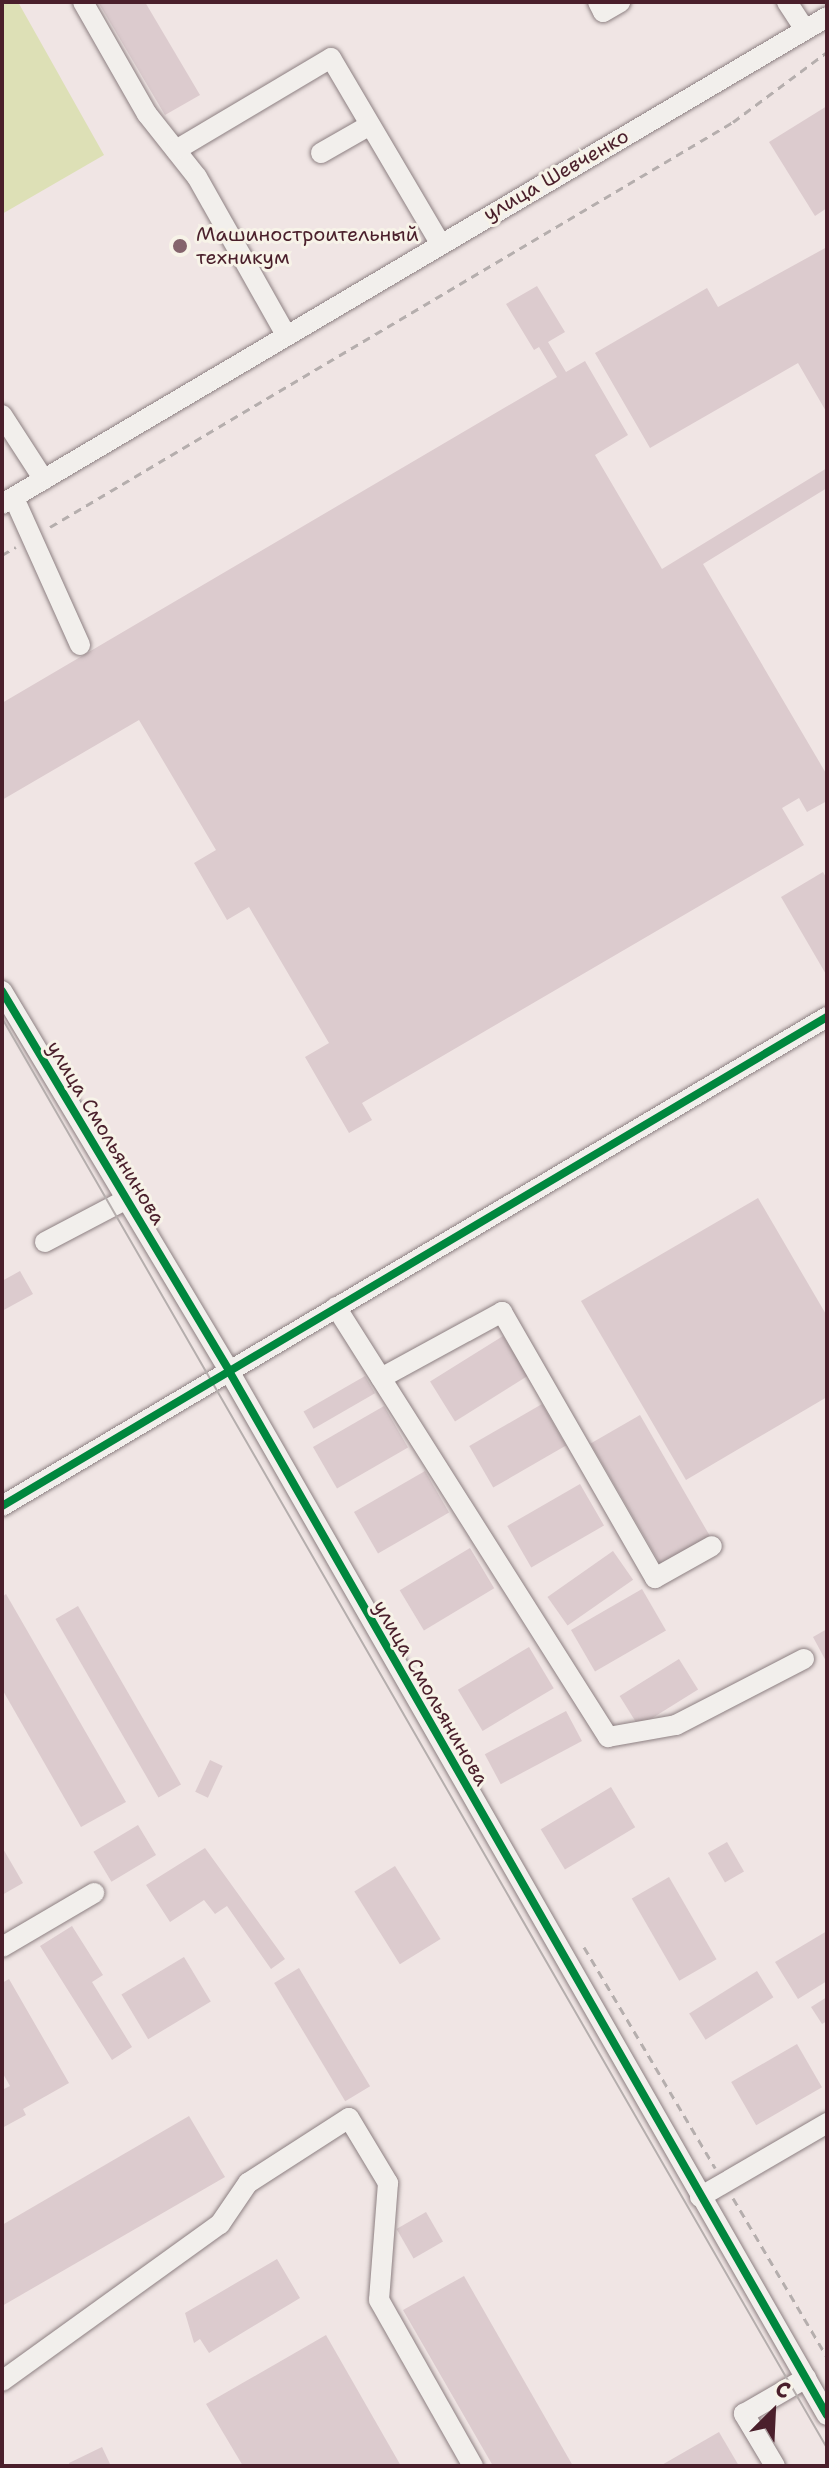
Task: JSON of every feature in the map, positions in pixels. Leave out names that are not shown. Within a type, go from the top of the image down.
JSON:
[{"type":"street","points":[[83,2],[147,114],[197,177],[285,333]]},
{"type":"street","points":[[598,2],[603,12],[620,2]]},
{"type":"street","points":[[787,2],[805,30]]},
{"type":"street","name":"улица Шевченко","points":[[8,501],[285,333],[827,17]]},
{"type":"street","points":[[176,150],[331,58],[440,243]]},
{"type":"street","points":[[351,69],[359,106]]},
{"type":"street","points":[[321,153],[370,125]]},
{"type":"street","points":[[2,415],[44,480]]},
{"type":"street","points":[[8,501],[32,538],[80,645]]},
{"type":"street","name":"улица Смольянинова","points":[[2,991],[229,1371],[827,2415]]},
{"type":"street","points":[[2,1506],[827,1017]]},
{"type":"street","points":[[45,1242],[127,1199]]},
{"type":"street","points":[[336,1307],[608,1737],[676,1725],[804,1659]]},
{"type":"street","points":[[381,1378],[502,1312],[655,1578],[712,1546]]},
{"type":"street","points":[[2,1947],[94,1893]]},
{"type":"street","points":[[2,2381],[220,2224],[248,2183],[349,2118],[388,2183],[379,2300],[473,2466]]},
{"type":"street","points":[[700,2197],[827,2123]]},
{"type":"street","points":[[775,2466],[744,2414],[806,2378]]},
{"type":"path","points":[[2,555],[733,122],[827,52]]},
{"type":"green space","points":[[2,2],[18,2],[104,155],[2,214]]},
{"type":"building","points":[[98,2],[145,2],[200,95],[165,115]]},
{"type":"building","points":[[827,106],[827,208],[815,216],[769,142]]},
{"type":"building","points":[[827,247],[827,413],[798,363],[650,448],[595,353],[707,288],[718,307]]},
{"type":"building","points":[[537,286],[565,332],[548,342],[566,372],[585,361],[628,435],[595,455],[662,569],[827,468],[827,488],[703,564],[827,775],[827,801],[807,812],[799,798],[782,808],[804,845],[362,1103],[372,1120],[349,1133],[305,1057],[329,1043],[249,907],[227,920],[194,863],[216,850],[139,720],[2,800],[2,703],[557,377],[539,347],[534,350],[506,304]]},
{"type":"building","points":[[823,872],[827,879],[827,976],[781,897]]},
{"type":"building","points":[[758,1198],[827,1316],[827,1397],[686,1480],[581,1301]]},
{"type":"building","points":[[20,1271],[33,1294],[2,1311],[2,1281]]},
{"type":"building","points":[[503,1336],[528,1376],[455,1421],[430,1382]]},
{"type":"building","points":[[365,1376],[375,1393],[314,1429],[304,1412]]},
{"type":"building","points":[[542,1404],[566,1446],[493,1488],[469,1446]]},
{"type":"building","points":[[384,1406],[408,1448],[337,1489],[313,1447]]},
{"type":"building","points":[[640,1415],[712,1539],[662,1567],[591,1444]]},
{"type":"building","points":[[425,1471],[449,1513],[378,1554],[354,1512]]},
{"type":"building","points":[[580,1484],[604,1526],[531,1568],[507,1526]]},
{"type":"building","points":[[470,1548],[494,1588],[424,1631],[400,1590]]},
{"type":"building","points":[[613,1551],[633,1580],[568,1626],[547,1597]]},
{"type":"building","points":[[642,1589],[666,1631],[595,1672],[571,1630]]},
{"type":"building","points":[[6,1594],[126,1802],[81,1827],[2,1689],[2,1597]]},
{"type":"building","points":[[78,1606],[181,1784],[158,1797],[55,1619]]},
{"type":"building","points":[[827,1629],[827,1663],[813,1637]]},
{"type":"building","points":[[529,1647],[554,1688],[483,1731],[458,1690]]},
{"type":"building","points":[[679,1659],[698,1690],[639,1727],[620,1696]]},
{"type":"building","points":[[566,1711],[582,1741],[501,1784],[485,1754]]},
{"type":"building","points":[[210,1760],[223,1766],[208,1798],[195,1792]]},
{"type":"building","points":[[611,1787],[635,1827],[565,1870],[541,1829]]},
{"type":"building","points":[[138,1825],[156,1855],[111,1882],[93,1852]]},
{"type":"building","points":[[727,1842],[744,1871],[725,1882],[708,1853]]},
{"type":"building","points":[[2,1847],[23,1883],[2,1895]]},
{"type":"building","points":[[205,1848],[285,1959],[271,1969],[227,1906],[215,1914],[204,1900],[170,1922],[146,1885]]},
{"type":"building","points":[[395,1866],[441,1939],[400,1964],[354,1891]]},
{"type":"building","points":[[669,1877],[716,1959],[679,1981],[632,1898]]},
{"type":"building","points":[[72,1926],[103,1975],[92,1982],[132,2047],[112,2060],[40,1946]]},
{"type":"building","points":[[827,1931],[827,1981],[798,1999],[775,1962]]},
{"type":"building","points":[[184,1957],[211,2002],[148,2039],[121,1995]]},
{"type":"building","points":[[299,1968],[370,2086],[345,2101],[274,1983]]},
{"type":"building","points":[[757,1971],[773,1997],[706,2040],[689,2013]]},
{"type":"building","points":[[9,1979],[69,2083],[23,2109],[26,2115],[2,2128],[2,2090],[10,2086],[2,2072],[2,1983]]},
{"type":"building","points":[[827,1997],[827,2021],[822,2024],[811,2007]]},
{"type":"building","points":[[797,2044],[822,2087],[756,2125],[731,2082]]},
{"type":"building","points":[[189,2116],[225,2177],[2,2306],[2,2225]]},
{"type":"building","points":[[426,2212],[443,2241],[414,2258],[397,2229]]},
{"type":"building","points":[[277,2259],[300,2298],[209,2353],[200,2339],[194,2343],[185,2313]]},
{"type":"building","points":[[464,2276],[573,2466],[493,2466],[403,2310]]},
{"type":"building","points":[[326,2335],[401,2466],[243,2466],[206,2404]]},
{"type":"building","points":[[719,2432],[739,2466],[660,2466]]},
{"type":"building","points":[[102,2447],[111,2466],[70,2466],[69,2463]]},
{"type":"tram line","points":[[2,1018],[827,2448]]},
{"type":"cycle path","points":[[2,991],[229,1371],[827,2415]]},
{"type":"cycle path","points":[[2,1506],[827,1017]]},
{"type":"place","name":"Машиностроительный техникум","points":[[180,246]]}]
